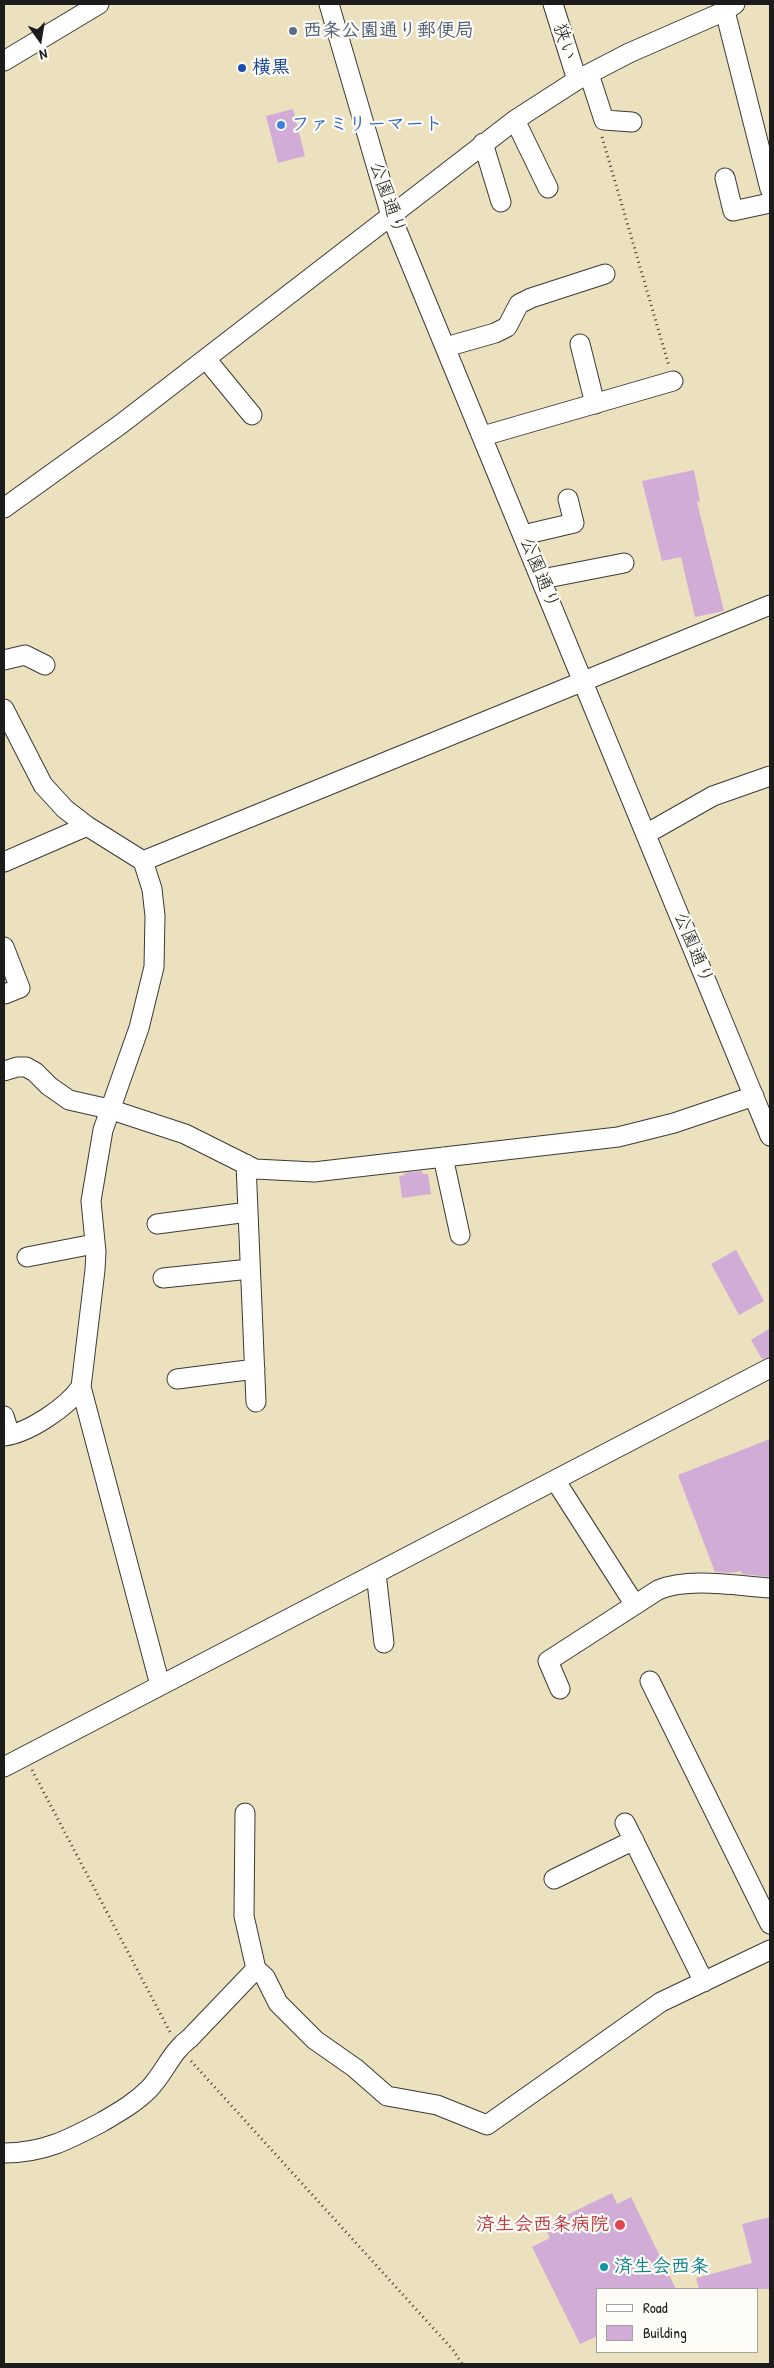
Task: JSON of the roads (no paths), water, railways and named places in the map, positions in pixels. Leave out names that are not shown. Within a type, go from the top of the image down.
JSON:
[{"type":"street","points":[[4,61],[99,4]]},
{"type":"street","name":"公園通り","points":[[329,4],[391,216],[770,1136]]},
{"type":"street","name":"狭い","points":[[553,4],[583,77],[604,120],[632,122]]},
{"type":"street","points":[[4,508],[121,424],[515,120],[583,77],[629,53],[730,7],[763,129],[770,189]]},
{"type":"street","points":[[515,120],[548,188]]},
{"type":"street","points":[[483,143],[501,202]]},
{"type":"street","points":[[725,178],[733,211],[770,203]]},
{"type":"street","points":[[446,348],[495,333],[507,327],[519,304],[531,298],[605,274]]},
{"type":"street","points":[[580,344],[594,404]]},
{"type":"street","points":[[206,359],[252,415]]},
{"type":"street","points":[[482,436],[673,381]]},
{"type":"street","points":[[523,535],[574,523],[568,499]]},
{"type":"street","points":[[542,579],[624,563]]},
{"type":"street","points":[[143,860],[770,605]]},
{"type":"street","points":[[4,660],[25,655],[44,665]]},
{"type":"street","points":[[4,709],[11,740],[43,785],[65,809],[86,826],[143,860],[152,889],[155,916],[154,967],[139,1028],[103,1130],[91,1201],[94,1244],[93,1295],[81,1387],[160,1685]]},
{"type":"street","points":[[646,834],[713,796],[770,776]]},
{"type":"street","points":[[4,862],[86,826]]},
{"type":"street","points":[[4,947],[20,988],[5,994]]},
{"type":"street","points":[[4,1071],[17,1067],[26,1067],[35,1072],[49,1086],[69,1100],[109,1109],[185,1134],[255,1169],[314,1172],[618,1137],[674,1123],[754,1096]]},
{"type":"street","points":[[443,1157],[460,1236]]},
{"type":"street","points":[[246,1164],[256,1402]]},
{"type":"street","points":[[157,1224],[248,1212]]},
{"type":"street","points":[[27,1257],[94,1244]]},
{"type":"street","points":[[163,1278],[250,1269]]},
{"type":"street","points":[[4,1767],[770,1368]]},
{"type":"street","points":[[177,1379],[255,1369]]},
{"type":"street","points":[[4,1416],[7,1435],[35,1424],[74,1397],[81,1387]]},
{"type":"street","points":[[556,1480],[635,1605]]},
{"type":"street","points":[[376,1573],[384,1643]]},
{"type":"street","points":[[560,1689],[548,1661],[635,1605],[670,1585],[770,1588]]},
{"type":"street","points":[[650,1681],[770,1924]]},
{"type":"street","points":[[245,1813],[244,1916],[256,1969],[265,1977],[278,2003],[297,2023],[387,2096],[437,2105],[487,2125],[661,2002],[770,1950]]},
{"type":"street","points":[[625,1823],[704,1982]]},
{"type":"street","points":[[554,1879],[634,1840]]},
{"type":"street","points":[[4,2153],[25,2153],[62,2143],[136,2102],[151,2087],[178,2047],[190,2038],[256,1969]]},
{"type":"place","name":"西条公園通り郵便局","points":[[293,31]]},
{"type":"place","name":"横黒","points":[[242,68]]},
{"type":"place","name":"ファミリーマート","points":[[281,125]]},
{"type":"place","name":"済生会西条病院","points":[[620,2225]]},
{"type":"place","name":"済生会西条","points":[[604,2267]]}]
